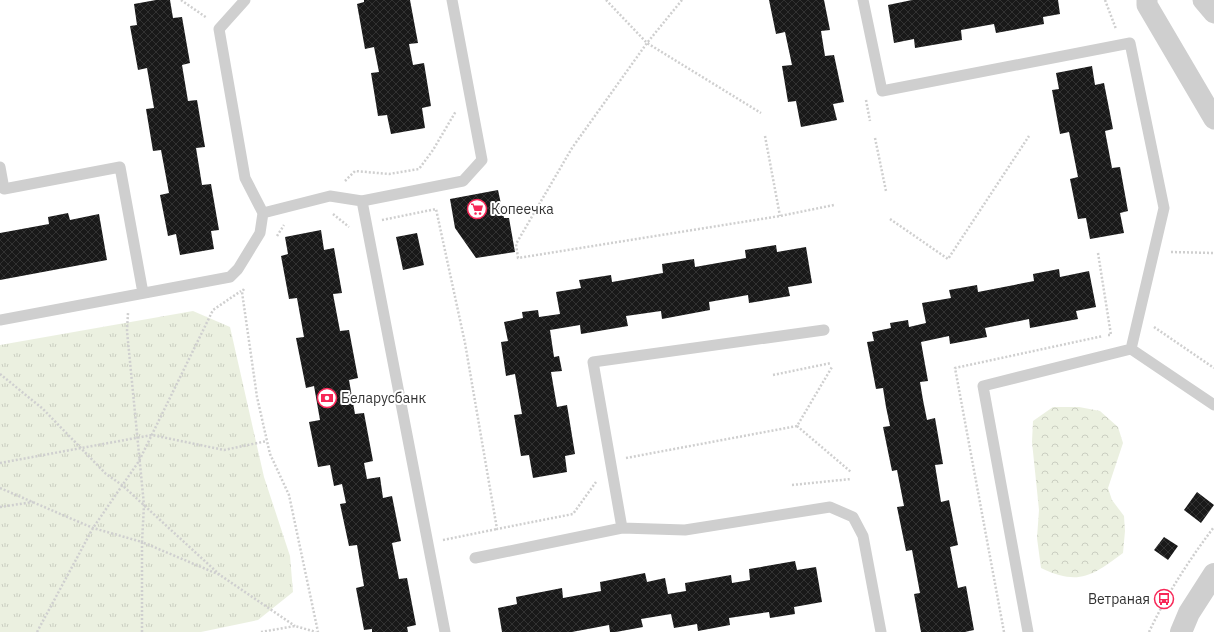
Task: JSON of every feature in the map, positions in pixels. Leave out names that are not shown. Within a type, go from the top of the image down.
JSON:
[{"type":"street","points":[[1147,0],[1147,5],[1214,119]]},
{"type":"street","points":[[1203,0],[1214,13]]},
{"type":"street","points":[[1181,632],[1189,613],[1214,574]]},
{"type":"lane","points":[[0,320],[230,277],[238,269],[260,233],[263,213],[244,178],[219,30],[245,0]]},
{"type":"lane","points":[[263,213],[330,196],[362,201],[463,181],[482,160],[452,0]]},
{"type":"lane","points":[[863,0],[882,92],[1130,43],[1164,208],[1131,349]]},
{"type":"lane","points":[[0,167],[4,189],[120,167],[143,293]]},
{"type":"lane","points":[[362,201],[445,632]]},
{"type":"lane","points":[[622,528],[593,362],[824,330]]},
{"type":"lane","points":[[1028,632],[983,386],[1131,349],[1214,405]]},
{"type":"lane","points":[[475,558],[622,528],[685,530],[830,507],[853,517],[863,536],[881,632]]},
{"type":"path","points":[[180,0],[208,18]]},
{"type":"path","points":[[606,0],[647,43],[761,113]]},
{"type":"path","points":[[682,0],[647,43],[572,148],[516,244],[518,258],[780,216],[834,205]]},
{"type":"path","points":[[1105,0],[1122,44]]},
{"type":"path","points":[[203,23],[212,14]]},
{"type":"path","points":[[330,196],[355,171],[389,174],[418,170],[433,150],[459,105]]},
{"type":"path","points":[[765,136],[780,216]]},
{"type":"path","points":[[890,219],[948,260],[1030,136]]},
{"type":"path","points":[[875,138],[886,192]]},
{"type":"path","points":[[326,212],[332,214],[350,228],[367,222],[436,209],[465,343],[497,528]]},
{"type":"path","points":[[273,243],[285,224]]},
{"type":"path","points":[[1156,243],[1169,252],[1214,253]]},
{"type":"path","points":[[1004,632],[955,368],[1111,335],[1098,253]]},
{"type":"path","points":[[37,632],[93,528],[139,461],[213,310],[242,292],[246,286]]},
{"type":"path","points":[[0,374],[43,409],[106,474],[122,485],[220,575],[295,626],[317,632],[290,495],[270,454],[257,397],[242,292]]},
{"type":"path","points":[[128,296],[127,331],[136,437],[144,505],[142,542],[142,632]]},
{"type":"path","points":[[1139,317],[1214,368]]},
{"type":"path","points":[[428,543],[573,514],[611,462],[797,426],[832,365],[773,375]]},
{"type":"path","points":[[797,426],[850,472]]},
{"type":"path","points":[[0,463],[152,435],[224,450],[267,441]]},
{"type":"path","points":[[792,485],[851,478]]},
{"type":"path","points":[[0,488],[93,528],[142,542],[220,575]]},
{"type":"path","points":[[0,507],[34,502]]},
{"type":"path","points":[[1149,632],[1164,599],[1195,552],[1214,527]]},
{"type":"path","points":[[262,632],[295,626]]},
{"type":"green space","points":[[193,311],[230,327],[264,477],[290,556],[293,592],[258,620],[201,632],[0,632],[0,345]]},
{"type":"green space","points":[[1053,407],[1079,407],[1100,411],[1118,427],[1123,443],[1108,488],[1112,500],[1124,516],[1125,531],[1123,553],[1102,568],[1085,576],[1065,576],[1041,568],[1037,538],[1039,510],[1032,442],[1033,421]]},
{"type":"building","points":[[156,0],[170,0],[173,18],[182,17],[190,63],[182,65],[188,101],[197,100],[205,147],[196,148],[202,185],[211,184],[219,230],[211,231],[214,249],[180,255],[176,234],[168,236],[160,195],[169,193],[161,150],[153,151],[146,109],[154,108],[147,68],[138,70],[130,26],[137,25],[134,4]]},
{"type":"building","points":[[364,0],[410,0],[418,43],[409,44],[413,65],[424,63],[431,106],[422,108],[425,128],[391,134],[387,115],[378,116],[371,73],[379,72],[374,47],[365,49],[357,4],[364,2]]},
{"type":"building","points":[[769,0],[824,0],[830,30],[821,31],[825,56],[834,55],[844,102],[833,104],[837,120],[801,127],[796,101],[788,102],[782,66],[792,65],[785,32],[776,34]]},
{"type":"building","points":[[912,0],[1058,0],[1060,14],[1043,17],[1044,24],[996,33],[994,24],[961,30],[962,40],[915,48],[914,39],[894,43],[888,5]]},
{"type":"building","points":[[1092,66],[1095,85],[1104,83],[1113,129],[1105,131],[1112,168],[1120,167],[1128,211],[1120,213],[1124,233],[1090,239],[1086,218],[1078,219],[1070,179],[1078,177],[1069,132],[1060,134],[1052,90],[1059,89],[1056,73]]},
{"type":"building","points":[[498,190],[504,218],[509,218],[515,252],[476,258],[455,228],[450,199]]},
{"type":"building","points":[[68,213],[70,220],[99,214],[107,260],[0,280],[0,233],[49,224],[48,217]]},
{"type":"building","points":[[321,230],[324,250],[334,248],[342,293],[333,294],[340,331],[349,330],[358,378],[349,380],[355,414],[364,413],[373,461],[364,463],[367,479],[380,477],[383,498],[392,496],[401,541],[392,543],[399,579],[407,578],[416,625],[407,627],[408,632],[372,632],[372,629],[364,630],[356,588],[364,586],[357,545],[349,546],[340,504],[346,503],[342,484],[334,486],[330,465],[318,467],[309,422],[320,420],[314,386],[306,388],[296,338],[304,337],[297,298],[289,299],[281,256],[288,254],[285,237]]},
{"type":"building","points":[[417,233],[424,265],[403,270],[396,237]]},
{"type":"building","points":[[776,245],[777,252],[806,247],[812,283],[788,287],[790,296],[749,303],[748,295],[709,302],[710,310],[662,319],[661,311],[626,316],[628,326],[581,334],[580,325],[550,330],[554,357],[559,356],[562,371],[551,372],[557,407],[567,405],[575,454],[565,456],[567,472],[533,478],[529,455],[521,456],[514,415],[522,414],[515,374],[506,376],[501,342],[508,341],[504,322],[523,318],[522,312],[538,310],[539,317],[560,314],[556,292],[581,288],[579,280],[611,275],[612,282],[663,273],[662,264],[694,259],[695,267],[746,258],[745,250]]},
{"type":"building","points":[[1059,269],[1060,277],[1089,271],[1096,307],[1076,311],[1078,319],[1030,328],[1029,319],[985,328],[987,337],[950,344],[949,336],[921,342],[928,381],[920,382],[923,400],[927,420],[935,418],[943,464],[935,465],[941,502],[949,500],[958,545],[950,547],[958,588],[966,586],[974,630],[965,632],[921,632],[914,594],[920,593],[912,550],[906,551],[897,507],[904,506],[897,470],[892,471],[883,427],[890,426],[883,388],[876,389],[867,342],[874,341],[872,332],[891,328],[890,323],[908,320],[909,327],[926,323],[922,303],[951,298],[949,290],[977,285],[978,292],[1034,281],[1033,274]]},
{"type":"building","points":[[1197,492],[1214,505],[1201,523],[1184,510]]},
{"type":"building","points":[[1164,537],[1178,546],[1168,560],[1154,550]]},
{"type":"building","points":[[795,561],[797,570],[816,567],[822,602],[794,607],[795,614],[770,618],[769,612],[729,618],[730,625],[698,631],[697,624],[674,628],[671,614],[641,619],[643,627],[616,632],[610,632],[609,625],[572,632],[502,632],[498,608],[517,604],[516,597],[562,588],[563,598],[601,591],[600,582],[645,573],[647,582],[665,578],[668,594],[686,591],[685,583],[731,575],[732,583],[750,580],[749,569]]},
{"type":"place","name":"Копеечка","points":[[477,209]]},
{"type":"place","name":"Беларусбанк","points":[[327,398]]},
{"type":"place","name":"Ветраная","points":[[1164,599]]}]
